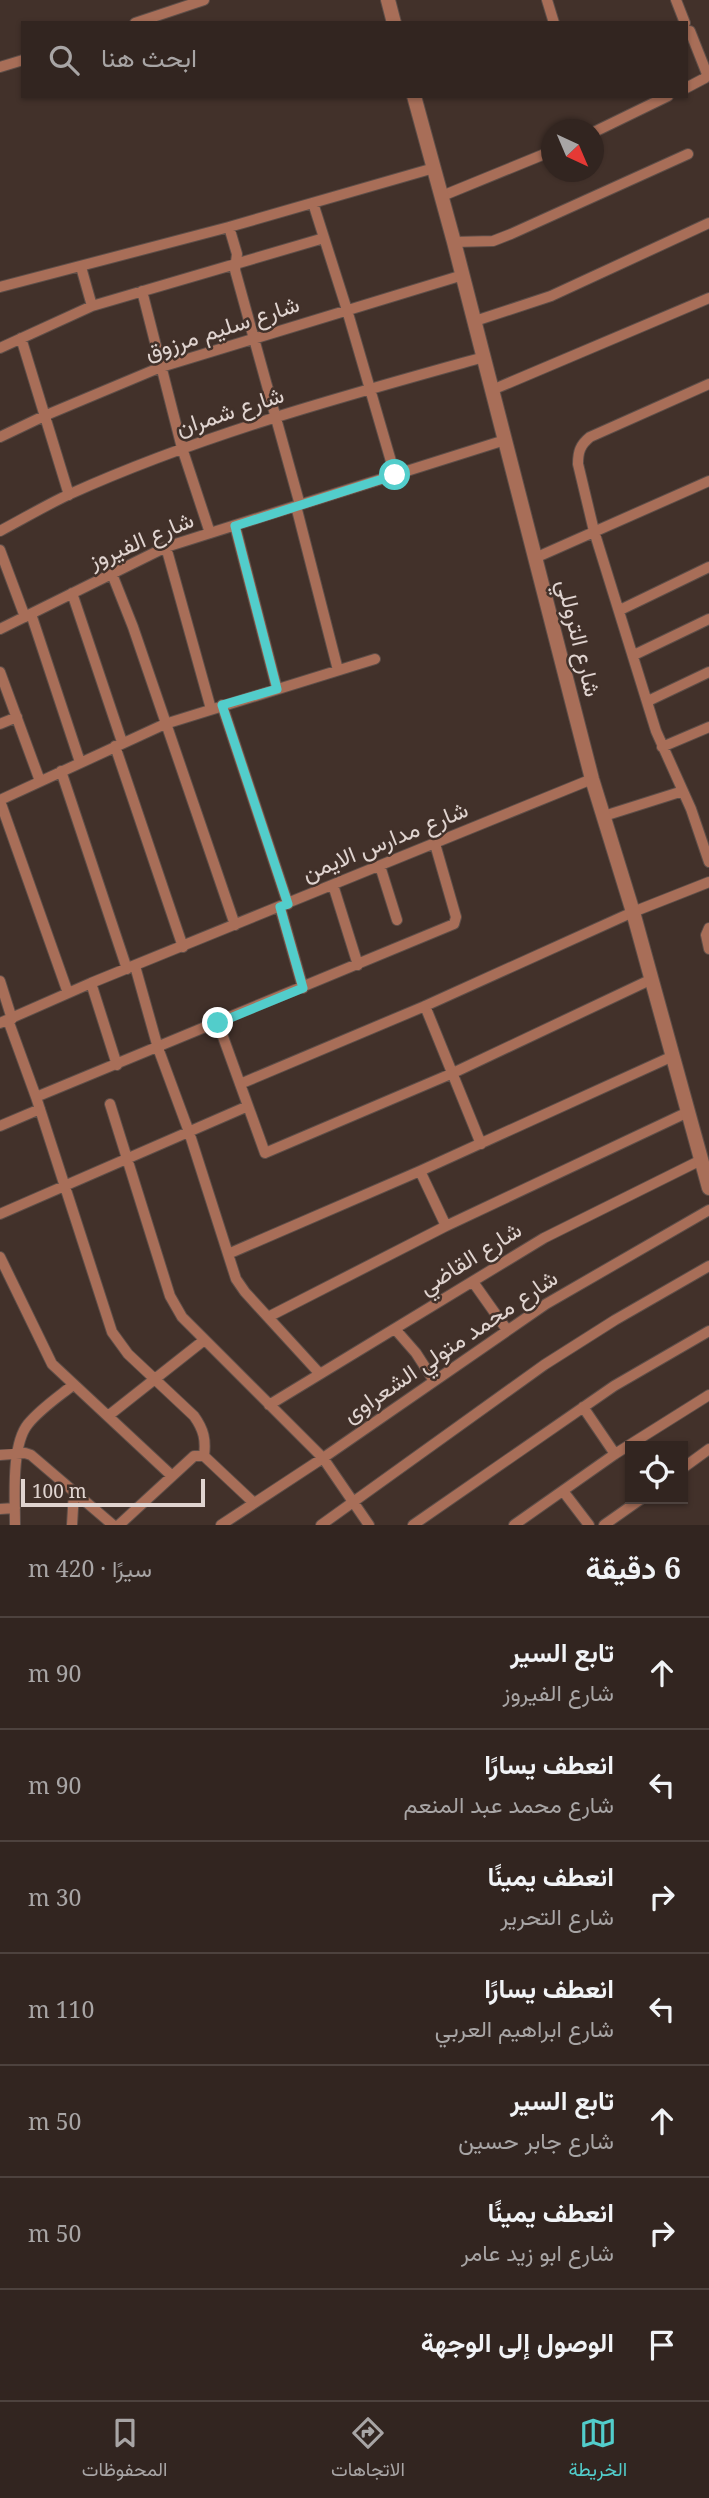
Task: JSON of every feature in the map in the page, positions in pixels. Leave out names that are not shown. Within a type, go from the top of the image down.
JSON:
[{"type":"street","points":[[141,21],[204,0]]},
{"type":"street","points":[[388,0],[393,21]]},
{"type":"street","points":[[547,0],[553,21]]},
{"type":"street","points":[[676,0],[685,21]]},
{"type":"street","points":[[688,29],[707,74],[705,78],[688,87]]},
{"type":"street","points":[[0,67],[21,61]]},
{"type":"street","name":"شارع التروللي","points":[[415,98],[475,321],[592,779],[633,912],[709,1188]]},
{"type":"street","points":[[604,127],[664,98]]},
{"type":"street","points":[[442,196],[541,154]]},
{"type":"street","points":[[454,242],[493,241],[688,154]]},
{"type":"street","points":[[0,287],[229,227],[434,168]]},
{"type":"street","points":[[313,203],[395,475]]},
{"type":"street","points":[[475,321],[551,296],[709,223]]},
{"type":"street","points":[[229,227],[237,254],[234,265],[276,418],[338,670]]},
{"type":"street","points":[[0,348],[92,306],[324,239]]},
{"type":"street","points":[[81,267],[92,306]]},
{"type":"street","name":"شارع سليم مرزوق","points":[[0,437],[162,367],[463,275]]},
{"type":"street","points":[[142,291],[182,448],[210,533]]},
{"type":"street","points":[[492,390],[709,298]]},
{"type":"street","points":[[21,338],[69,495]]},
{"type":"street","name":"شارع شمران","points":[[0,531],[69,495],[182,448],[369,389],[484,357]]},
{"type":"street","points":[[709,384],[590,437],[582,444],[578,454],[594,531],[662,747],[683,792],[709,862]]},
{"type":"street","name":"شارع الفيروز","points":[[0,629],[166,547],[505,440]]},
{"type":"street","points":[[535,558],[709,481]]},
{"type":"street","points":[[235,526],[277,689]]},
{"type":"street","points":[[166,547],[284,905],[303,988]]},
{"type":"street","points":[[0,550],[28,615],[80,762]]},
{"type":"street","points":[[620,610],[709,567]]},
{"type":"street","points":[[111,574],[133,627],[235,925]]},
{"type":"street","points":[[72,593],[183,947]]},
{"type":"street","points":[[634,655],[709,619]]},
{"type":"street","points":[[68,993],[0,801],[165,724],[375,659]]},
{"type":"street","points":[[0,672],[40,781]]},
{"type":"street","points":[[648,701],[709,672]]},
{"type":"street","points":[[0,724],[17,717]]},
{"type":"street","points":[[662,747],[709,727]]},
{"type":"street","points":[[61,771],[189,1132],[240,1286],[320,1374]]},
{"type":"street","name":"شارع مدارس الايمن","points":[[6,1021],[91,983],[592,779]]},
{"type":"street","points":[[604,816],[683,792]]},
{"type":"street","points":[[36,1097],[454,924],[456,917],[435,844]]},
{"type":"street","points":[[380,866],[397,919]]},
{"type":"street","points":[[240,1084],[425,1006],[633,912],[709,882]]},
{"type":"street","points":[[333,885],[358,965]]},
{"type":"street","points":[[709,928],[706,935],[709,948]]},
{"type":"street","points":[[218,1023],[265,1153],[453,1073],[652,979]]},
{"type":"street","points":[[0,981],[6,1021],[36,1097],[112,1332],[128,1354],[194,1416],[202,1428],[206,1442],[204,1457]]},
{"type":"street","points":[[91,983],[117,1065]]},
{"type":"street","points":[[425,1006],[481,1144]]},
{"type":"street","points":[[228,1254],[481,1144],[673,1056]]},
{"type":"street","points":[[110,1104],[170,1296],[181,1317],[323,1458],[369,1525]]},
{"type":"street","points":[[0,1214],[248,1106]]},
{"type":"street","points":[[0,1126],[40,1109]]},
{"type":"street","points":[[268,1317],[446,1226],[688,1112]]},
{"type":"street","name":"شارع القاضي","points":[[268,1405],[544,1238],[701,1160]]},
{"type":"street","points":[[420,1171],[446,1226]]},
{"type":"street","name":"شارع محمد متولي الشعراوى","points":[[221,1525],[585,1280],[709,1210]]},
{"type":"street","points":[[0,1256],[52,1364],[172,1476]]},
{"type":"street","points":[[320,1525],[555,1357],[709,1266]]},
{"type":"street","points":[[473,1282],[508,1330]]},
{"type":"street","points":[[395,1329],[434,1381]]},
{"type":"street","points":[[413,1525],[645,1366],[709,1331]]},
{"type":"street","points":[[108,1416],[203,1341]]},
{"type":"street","points":[[15,1525],[20,1439],[26,1426],[73,1385]]},
{"type":"street","points":[[514,1525],[615,1454],[709,1395]]},
{"type":"street","points":[[583,1407],[615,1454]]},
{"type":"street","points":[[688,1464],[709,1449]]},
{"type":"street","points":[[0,1455],[31,1455],[113,1525]]},
{"type":"street","points":[[119,1525],[194,1456],[204,1457],[254,1503]]},
{"type":"street","points":[[563,1491],[589,1525]]},
{"type":"street","points":[[72,1525],[74,1492]]},
{"type":"street","points":[[604,1525],[633,1504]]},
{"type":"street","points":[[0,1509],[15,1508]]},
{"type":"route","points":[[218,1023],[303,988],[280,907],[288,904],[222,705],[277,689],[235,526],[395,475]]}]
